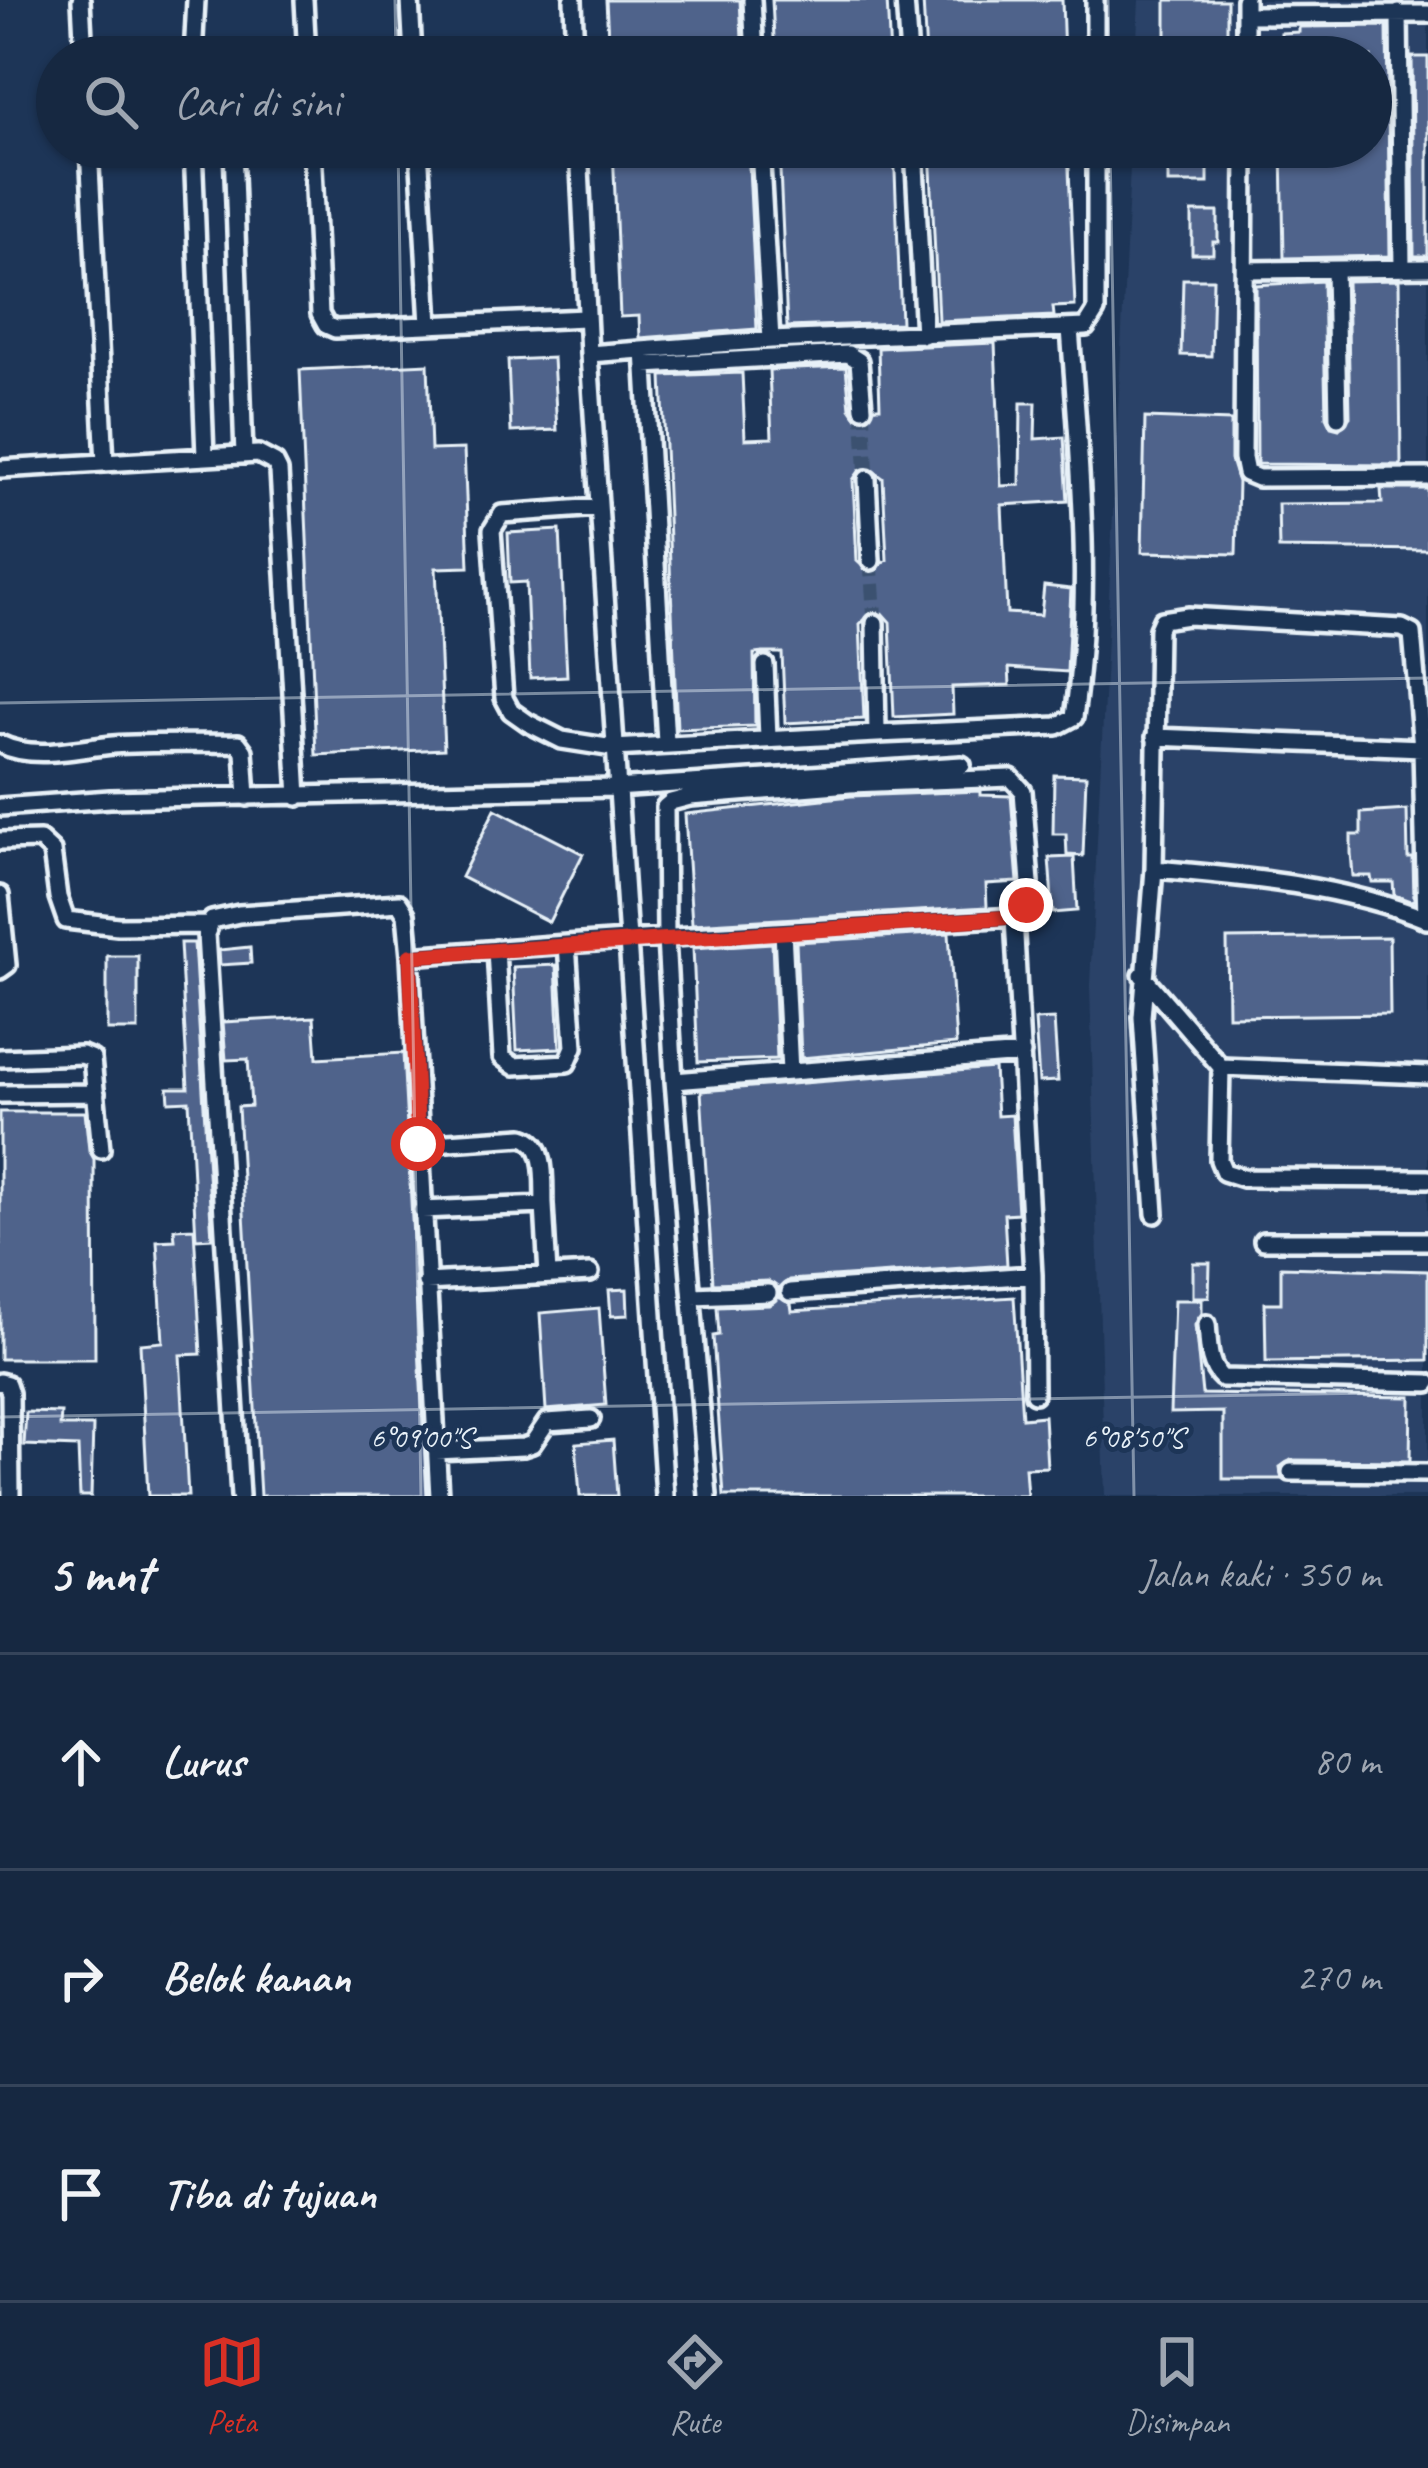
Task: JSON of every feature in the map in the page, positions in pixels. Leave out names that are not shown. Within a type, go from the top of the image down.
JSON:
[{"type":"lane","points":[[81,0],[83,36]]},
{"type":"lane","points":[[194,36],[196,0]]},
{"type":"lane","points":[[304,0],[306,36]]},
{"type":"lane","points":[[410,0],[412,36]]},
{"type":"lane","points":[[573,0],[574,36]]},
{"type":"lane","points":[[752,0],[754,36]]},
{"type":"lane","points":[[905,0],[908,36]]},
{"type":"lane","points":[[1095,0],[1096,36]]},
{"type":"lane","points":[[1245,7],[1428,14]]},
{"type":"lane","points":[[1399,13],[1402,269]]},
{"type":"lane","points":[[89,168],[104,463]]},
{"type":"lane","points":[[194,168],[205,456]]},
{"type":"lane","points":[[234,168],[244,455]]},
{"type":"lane","points":[[313,168],[320,314],[326,325],[335,329],[585,319]]},
{"type":"lane","points":[[420,168],[429,325]]},
{"type":"lane","points":[[580,168],[615,788],[665,1496]]},
{"type":"lane","points":[[761,168],[771,340]]},
{"type":"lane","points":[[915,168],[924,335]]},
{"type":"lane","points":[[645,358],[771,340],[1086,327],[1096,311],[1096,168]]},
{"type":"lane","points":[[1245,168],[1246,473],[1258,478],[1428,477]]},
{"type":"lane","points":[[1246,270],[1428,268]]},
{"type":"lane","points":[[1335,270],[1339,417]]},
{"type":"lane","points":[[599,506],[502,514],[495,520],[504,698],[511,711],[562,740],[613,748],[1057,726],[1074,717],[1081,670],[1083,571],[1070,328]]},
{"type":"lane","points":[[589,354],[645,358],[848,354],[859,361],[863,408]]},
{"type":"lane","points":[[645,358],[666,743]]},
{"type":"lane","points":[[0,469],[205,456],[267,457],[279,471],[298,797]]},
{"type":"lane","points":[[867,479],[871,561]]},
{"type":"lane","points":[[1154,869],[1365,897],[1427,920],[1415,641],[1407,628],[1188,616],[1162,620],[1158,629],[1154,869],[1142,975],[1155,1214]]},
{"type":"lane","points":[[875,623],[878,734]]},
{"type":"lane","points":[[765,665],[768,738]]},
{"type":"lane","points":[[1155,737],[1422,748]]},
{"type":"lane","points":[[0,744],[12,750],[51,752],[116,745],[238,743],[244,751],[248,797]]},
{"type":"lane","points":[[0,806],[110,799],[615,788],[962,765]]},
{"type":"lane","points":[[410,956],[626,940],[666,938],[1014,917],[1026,905],[1030,883],[1023,791],[1011,778],[998,776],[671,802],[665,807],[666,938],[674,1081],[708,1496]]},
{"type":"lane","points":[[0,841],[40,840],[52,851],[66,920],[118,926],[208,925],[220,916],[399,903],[406,914],[410,956],[439,1496]]},
{"type":"lane","points":[[0,895],[7,965],[0,970]]},
{"type":"lane","points":[[1014,917],[1033,1275],[1034,1394]]},
{"type":"lane","points":[[208,925],[240,1496]]},
{"type":"lane","points":[[783,931],[790,1072]]},
{"type":"lane","points":[[496,949],[502,1058],[514,1066],[567,1063],[574,1047],[568,944]]},
{"type":"lane","points":[[1142,975],[1221,1067],[1428,1075]]},
{"type":"lane","points":[[674,1081],[1022,1054]]},
{"type":"lane","points":[[0,1058],[87,1056],[94,1064],[101,1149]]},
{"type":"lane","points":[[1221,1067],[1219,1160],[1224,1172],[1244,1178],[1428,1179]]},
{"type":"lane","points":[[0,1094],[96,1093]]},
{"type":"lane","points":[[418,1144],[534,1140],[539,1146],[548,1276]]},
{"type":"lane","points":[[422,1210],[544,1205]]},
{"type":"lane","points":[[1263,1240],[1428,1241]]},
{"type":"lane","points":[[426,1282],[590,1273]]},
{"type":"lane","points":[[790,1292],[1033,1275]]},
{"type":"lane","points":[[693,1296],[768,1293]]},
{"type":"lane","points":[[1207,1324],[1210,1359],[1222,1378],[1428,1383]]},
{"type":"lane","points":[[0,1382],[7,1384],[10,1393],[11,1496]]},
{"type":"lane","points":[[436,1451],[524,1447],[532,1444],[547,1422],[591,1419]]},
{"type":"lane","points":[[1291,1472],[1428,1472]]},
{"type":"shaded area","points":[[1139,0],[1428,0],[1428,1496],[1105,1496],[1090,985],[1130,168],[1392,168],[1392,36],[1137,36]]},
{"type":"building","points":[[606,0],[740,0],[742,36],[608,36]]},
{"type":"building","points":[[772,0],[887,0],[889,36],[774,36]]},
{"type":"building","points":[[923,0],[1062,0],[1063,36],[925,36]]},
{"type":"building","points":[[1166,0],[1227,0],[1227,36],[1166,36]]},
{"type":"building","points":[[1387,26],[1387,36],[1281,36],[1299,32],[1299,27]]},
{"type":"building","points":[[1412,57],[1428,57],[1428,256],[1414,256]]},
{"type":"building","points":[[614,168],[749,168],[757,329],[640,338],[639,316],[620,317]]},
{"type":"building","points":[[780,168],[895,168],[901,323],[787,327]]},
{"type":"building","points":[[931,168],[1069,168],[1075,306],[1053,307],[1054,316],[938,321]]},
{"type":"building","points":[[1168,168],[1208,168],[1208,183],[1168,183]]},
{"type":"building","points":[[1282,168],[1389,168],[1390,256],[1284,258]]},
{"type":"building","points":[[1192,212],[1218,212],[1213,254],[1192,254]]},
{"type":"building","points":[[1183,279],[1213,279],[1211,356],[1181,355]]},
{"type":"building","points":[[1399,280],[1401,465],[1257,464],[1256,285],[1323,281],[1326,417],[1331,427],[1339,429],[1350,417],[1347,281]]},
{"type":"building","points":[[995,343],[1001,486],[1020,485],[1021,403],[1036,403],[1035,439],[1064,437],[1068,501],[1002,505],[1007,613],[1041,615],[1044,586],[1071,589],[1067,672],[1009,668],[1010,685],[952,687],[953,714],[894,717],[890,622],[874,611],[860,624],[864,719],[785,723],[782,653],[763,653],[754,654],[755,726],[677,729],[662,376],[742,373],[745,439],[772,438],[769,370],[846,367],[850,408],[865,420],[880,407],[878,348]],"holes":[[[868,467],[883,478],[887,560],[870,573],[857,561],[853,480]]]},
{"type":"building","points":[[553,358],[557,430],[511,432],[508,360]]},
{"type":"building","points":[[428,364],[431,450],[464,449],[469,567],[436,568],[444,749],[316,755],[300,370]]},
{"type":"building","points":[[1145,418],[1231,421],[1231,460],[1238,482],[1236,554],[1142,552]]},
{"type":"building","points":[[1381,489],[1428,489],[1428,550],[1279,548],[1278,504],[1382,503]]},
{"type":"building","points":[[560,530],[567,676],[530,678],[526,582],[510,583],[508,533]]},
{"type":"building","points":[[1054,775],[1086,776],[1083,856],[1067,855],[1066,834],[1053,834]]},
{"type":"building","points":[[981,791],[981,795],[1011,796],[1018,882],[986,884],[987,907],[692,924],[685,814],[851,796]]},
{"type":"building","points":[[495,809],[583,854],[549,922],[461,877]]},
{"type":"building","points":[[1407,810],[1408,858],[1413,858],[1414,900],[1410,901],[1394,895],[1393,882],[1353,876],[1351,853],[1351,835],[1361,835],[1361,813]]},
{"type":"building","points":[[1074,857],[1077,911],[1053,913],[1049,858]]},
{"type":"building","points":[[949,933],[956,1044],[801,1058],[796,942]]},
{"type":"building","points":[[1389,937],[1390,1014],[1228,1016],[1227,939]]},
{"type":"building","points":[[180,943],[194,943],[212,1238],[196,1239],[189,1101],[169,1102],[168,1088],[188,1088]]},
{"type":"building","points":[[772,943],[777,1059],[698,1062],[693,948]]},
{"type":"building","points":[[250,947],[251,963],[220,965],[219,950]]},
{"type":"building","points":[[107,956],[138,956],[138,1030],[107,1030]]},
{"type":"building","points":[[556,965],[560,1048],[517,1050],[513,967]]},
{"type":"building","points":[[314,1017],[317,1058],[403,1053],[427,1496],[260,1496],[238,1107],[251,1106],[248,1059],[226,1060],[223,1022]]},
{"type":"building","points":[[1054,1019],[1058,1081],[1039,1082],[1035,1020]]},
{"type":"building","points":[[994,1068],[997,1116],[1012,1115],[1018,1213],[1004,1214],[1007,1265],[789,1280],[779,1288],[768,1281],[713,1283],[701,1091]]},
{"type":"building","points":[[0,1112],[85,1112],[94,1159],[95,1359],[0,1359]]},
{"type":"building","points":[[194,1228],[201,1354],[180,1355],[188,1496],[148,1496],[140,1344],[163,1342],[157,1241],[175,1240],[174,1229]]},
{"type":"building","points":[[1193,1263],[1210,1263],[1209,1297],[1193,1297]]},
{"type":"building","points":[[1281,1267],[1428,1271],[1428,1360],[1266,1362],[1265,1303],[1281,1303]]},
{"type":"building","points":[[627,1289],[628,1315],[611,1316],[609,1290]]},
{"type":"building","points":[[779,1297],[791,1304],[792,1311],[1014,1297],[1022,1418],[1044,1416],[1047,1467],[1025,1468],[1027,1496],[724,1496],[713,1336],[719,1335],[717,1307],[769,1305]]},
{"type":"building","points":[[1174,1300],[1202,1300],[1195,1325],[1202,1394],[1411,1397],[1410,1461],[1291,1460],[1280,1467],[1282,1479],[1223,1479],[1223,1412],[1170,1413]]},
{"type":"building","points":[[599,1308],[606,1405],[546,1410],[540,1313]]},
{"type":"building","points":[[26,1412],[61,1413],[60,1426],[93,1426],[91,1496],[80,1496],[78,1447],[24,1445]]},
{"type":"building","points":[[613,1440],[617,1496],[580,1496],[576,1443]]},
{"type":"tunnel","points":[[863,408],[867,479]]},
{"type":"tunnel","points":[[871,561],[875,623]]},
{"type":"route","points":[[418,1144],[410,956],[1014,917],[1026,905]]}]
